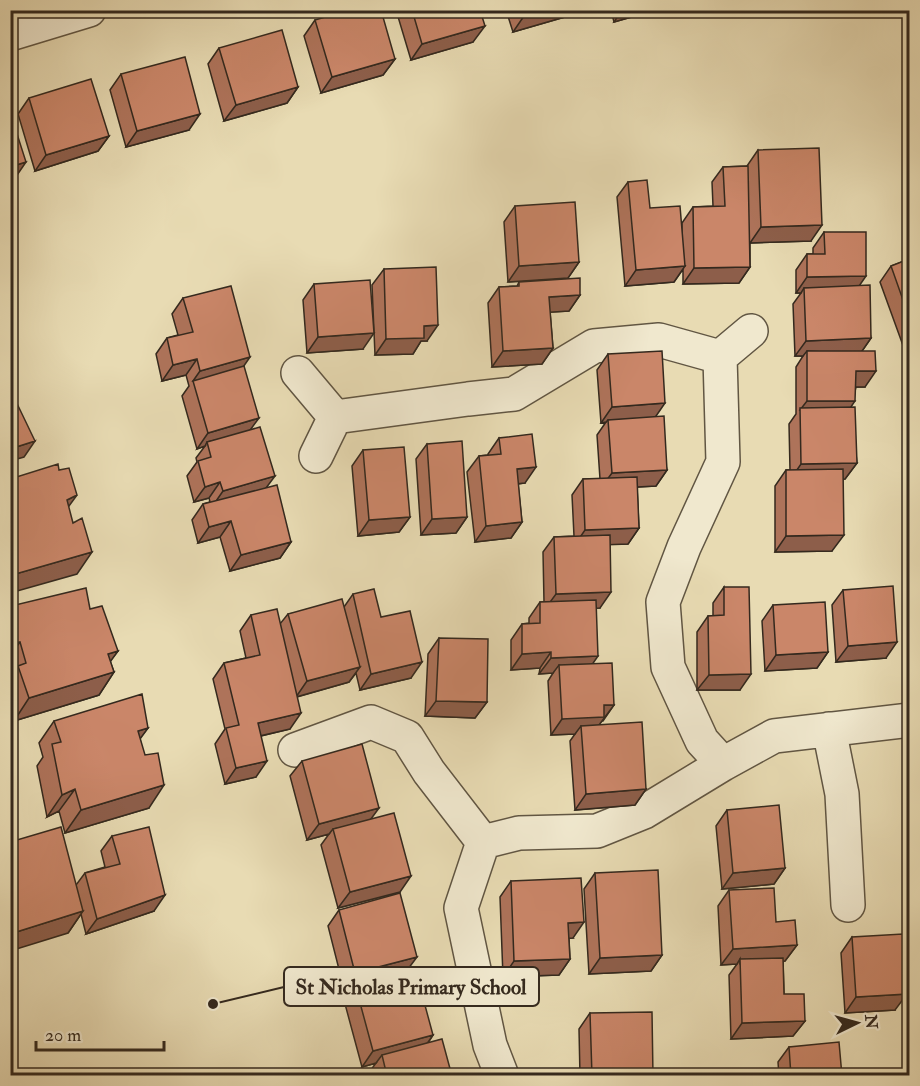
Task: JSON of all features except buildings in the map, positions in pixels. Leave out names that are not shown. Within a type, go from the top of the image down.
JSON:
[{"type":"street","points":[[10,34],[89,10]]},
{"type":"street","points":[[720,357],[751,331]]},
{"type":"street","points":[[335,417],[514,394],[594,346],[659,340],[720,357]]},
{"type":"street","points":[[720,357],[723,462],[684,547],[663,602],[668,667],[702,741],[723,764]]},
{"type":"street","points":[[298,373],[335,417]]},
{"type":"street","points":[[316,456],[335,417]]},
{"type":"street","points":[[483,842],[519,833],[597,831],[645,812],[774,736],[909,720]]},
{"type":"street","points":[[295,750],[371,722],[407,737],[429,772],[483,842]]},
{"type":"street","points":[[829,729],[842,794],[848,905]]},
{"type":"street","points":[[483,842],[461,908],[490,1045],[502,1076]]},
{"type":"place","name":"St Nicholas Primary School","points":[[213,1004]]}]
